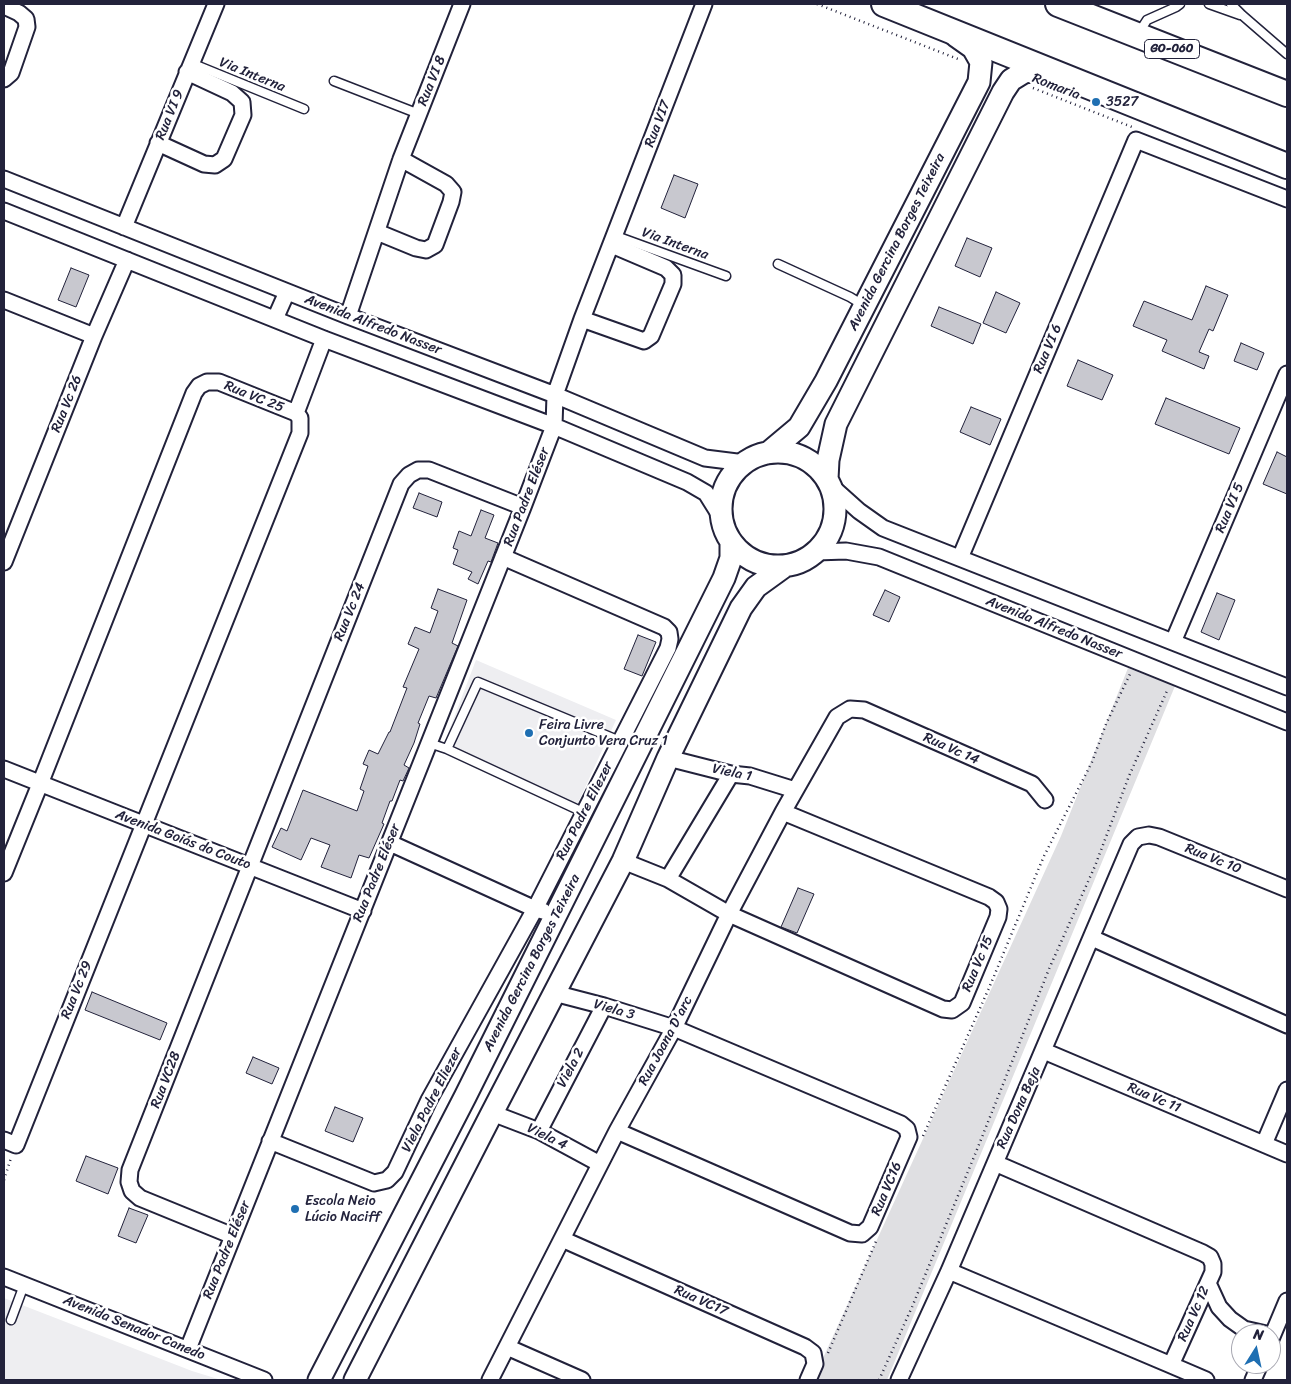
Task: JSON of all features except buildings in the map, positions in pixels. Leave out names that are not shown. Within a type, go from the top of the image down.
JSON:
[{"type":"main road","points":[[884,4],[1287,166]]},
{"type":"main road","name":"GO-060","points":[[1058,4],[1287,94]]},
{"type":"main road","points":[[946,29],[973,48],[981,62],[982,69]]},
{"type":"main road","name":"Avenida Gercina Borges Teixeira","points":[[768,453],[799,426],[826,381],[979,82],[982,69]]},
{"type":"main road","points":[[1011,80],[1024,72],[1046,69]]},
{"type":"main road","name":"Avenida Gercina Borges Teixeira","points":[[828,482],[828,460],[836,424],[1003,92],[1011,80]]},
{"type":"main road","points":[[768,453],[785,453],[801,457],[816,466],[828,482],[835,502],[834,521],[828,538],[816,552],[801,561],[785,566],[769,566],[754,561],[741,552],[731,541],[722,517],[722,502],[726,487],[734,474],[745,463],[768,453]]},
{"type":"main road","name":"Avenida Gercina Borges Teixeira","points":[[319,1380],[465,1097],[724,578],[732,558],[731,541]]},
{"type":"main road","points":[[355,1380],[623,862],[668,758],[741,608],[756,587],[785,566]]},
{"type":"main road","points":[[465,1097],[469,1108],[475,1113],[492,1113]]},
{"type":"main road","points":[[444,1135],[453,1133],[464,1135],[471,1139],[475,1147]]},
{"type":"street","name":"Rua VI 9","points":[[124,227],[216,4]]},
{"type":"street","name":"Rua VI 8","points":[[348,316],[401,159],[462,4]]},
{"type":"street","name":"Rua VI7","points":[[555,395],[582,319],[704,4]]},
{"type":"street","points":[[4,6],[26,19],[28,27],[11,74],[4,79]]},
{"type":"street","points":[[158,143],[204,164],[215,165],[224,159],[243,115],[242,102],[232,93],[189,68]]},
{"type":"street","points":[[1138,135],[1287,199]]},
{"type":"street","name":"Rua VI 6","points":[[960,558],[1138,135]]},
{"type":"street","points":[[377,232],[416,248],[426,250],[435,245],[451,202],[453,192],[446,184],[401,159]]},
{"type":"street","name":"Avenida Alfredo Nasser","points":[[4,179],[348,316],[555,395],[705,458],[745,463]]},
{"type":"street","points":[[4,211],[324,339],[554,426],[687,482],[706,493],[722,517]]},
{"type":"street","points":[[582,319],[644,341],[652,336],[673,284],[673,275],[666,268],[614,240]]},
{"type":"street","name":"Rua Vc 26","points":[[4,562],[94,336],[127,260]]},
{"type":"street","points":[[275,319],[287,292]]},
{"type":"street","points":[[4,300],[94,336]]},
{"type":"street","points":[[296,413],[324,339]]},
{"type":"street","name":"Rua VI 5","points":[[1173,642],[1287,374]]},
{"type":"street","name":"Rua VC 25","points":[[40,784],[194,393],[199,386],[206,382],[219,382],[296,413],[300,418],[300,433],[143,824]]},
{"type":"street","name":"Rua Padre Eléser","points":[[188,1349],[523,507],[554,426],[555,395]]},
{"type":"street","name":"Rua Vc 24","points":[[249,866],[401,484],[409,475],[418,470],[429,470],[523,507]]},
{"type":"street","points":[[828,482],[859,511],[883,528],[1287,687]]},
{"type":"street","name":"Avenida Alfredo Nasser","points":[[816,552],[846,551],[878,557],[1287,722]]},
{"type":"street","name":"Rua Padre Eliezer","points":[[503,558],[664,628],[669,632],[670,639],[668,648],[535,909]]},
{"type":"street","name":"Rua Joana D'arc","points":[[490,1380],[617,1131],[674,1028],[729,914],[783,812],[838,717],[850,709]]},
{"type":"street","name":"Rua Vc 14","points":[[850,709],[864,710],[1032,784],[1045,800]]},
{"type":"street","name":"Viela 1","points":[[668,758],[731,774],[750,776],[795,790]]},
{"type":"street","name":"Avenida Goiás do Couto","points":[[4,770],[362,911]]},
{"type":"street","points":[[668,879],[731,774]]},
{"type":"street","points":[[4,873],[40,784]]},
{"type":"street","name":"Rua Vc 15","points":[[729,914],[943,1009],[952,1010],[962,1003],[998,917],[999,909],[996,902],[989,897],[783,812]]},
{"type":"street","name":"Rua Vc 29","points":[[10,1143],[143,824]]},
{"type":"street","name":"Rua Vc 10","points":[[1138,837],[1148,835],[1159,838],[1287,889]]},
{"type":"street","name":"Rua Dona Beja","points":[[899,1380],[949,1271],[1131,844],[1138,837]]},
{"type":"street","points":[[390,843],[535,909],[556,914]]},
{"type":"street","points":[[623,862],[668,879],[729,914]]},
{"type":"street","name":"Rua VC28","points":[[233,1236],[140,1198],[132,1191],[129,1182],[130,1170],[249,866]]},
{"type":"street","name":"Viela Padre Eliezer","points":[[270,1141],[374,1183],[387,1180],[395,1172],[429,1100],[535,909]]},
{"type":"street","points":[[1092,938],[1287,1025]]},
{"type":"street","name":"Viela 3","points":[[554,993],[604,1006],[674,1028]]},
{"type":"street","name":"Viela 2","points":[[539,1131],[604,1006]]},
{"type":"street","name":"Rua VC16","points":[[617,1131],[850,1233],[862,1234],[870,1227],[909,1137],[907,1129],[901,1124],[674,1028]]},
{"type":"street","name":"Rua Vc 11","points":[[1044,1051],[1287,1154]]},
{"type":"street","points":[[1264,1144],[1287,1090]]},
{"type":"street","name":"Viela 4","points":[[492,1113],[539,1131],[600,1164]]},
{"type":"street","name":"Rua Vc 12","points":[[995,1163],[1210,1257],[1213,1264],[1213,1272],[1171,1365]]},
{"type":"street","name":"Rua VC17","points":[[562,1239],[805,1347],[813,1353],[815,1364],[808,1380]]},
{"type":"street","points":[[949,1271],[1206,1380]]},
{"type":"street","name":"Avenida Senador Canedo","points":[[4,1277],[264,1380]]},
{"type":"street","points":[[1208,1283],[1219,1307],[1237,1324]]},
{"type":"street","points":[[1276,1324],[1287,1301]]},
{"type":"street","points":[[507,1347],[582,1380]]},
{"type":"lane","points":[[1137,35],[1147,20],[1180,4]]},
{"type":"lane","points":[[1209,4],[1242,15]]},
{"type":"lane","points":[[1231,4],[1287,54]]},
{"type":"lane","name":"Via Interna","points":[[189,68],[304,109]]},
{"type":"lane","points":[[334,81],[419,114]]},
{"type":"lane","name":"Via Interna","points":[[614,240],[726,276]]},
{"type":"lane","points":[[778,264],[850,297],[864,306]]},
{"type":"lane","points":[[447,750],[478,682],[620,741]]},
{"type":"lane","points":[[429,743],[585,813]]},
{"type":"lane","points":[[11,1320],[24,1285]]},
{"type":"path","points":[[817,4],[982,69]]},
{"type":"path","name":"Romaria","points":[[1011,80],[1138,135]]},
{"type":"path","points":[[919,1144],[989,988],[1044,856],[1092,762],[1106,724],[1128,675],[1133,673]]},
{"type":"path","points":[[879,1380],[912,1307],[976,1152],[1052,961],[1095,866],[1129,776],[1167,691],[1166,686]]},
{"type":"path","points":[[4,1180],[10,1143]]},
{"type":"path","points":[[826,1356],[878,1238]]},
{"type":"shaded area","name":"Feira Livre Conjunto Vera Cruz 1","points":[[476,660],[616,720],[577,805],[443,746]]},
{"type":"shaded area","points":[[1128,668],[1175,686],[887,1380],[813,1380],[1061,836]]},
{"type":"shaded area","points":[[4,1298],[192,1371],[218,1379],[4,1380]]},
{"type":"place","name":"3527","points":[[1096,102]]},
{"type":"place","name":"Feira Livre Conjunto Vera Cruz 1","points":[[529,733]]},
{"type":"place","name":"Escola Neio Lúcio Naciff","points":[[295,1209]]}]
